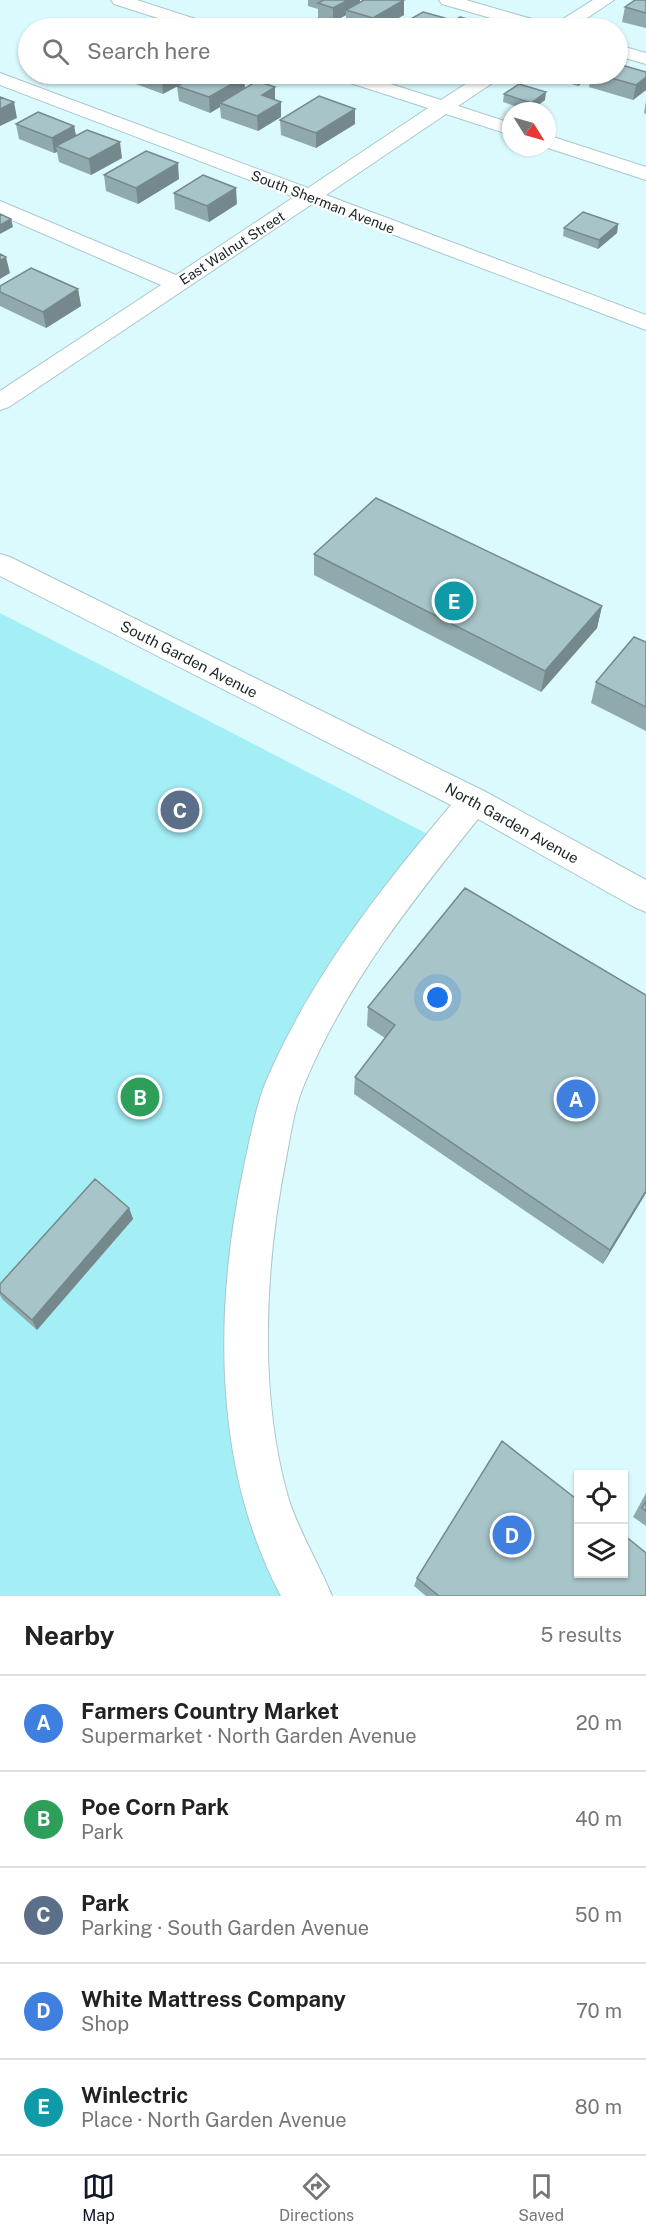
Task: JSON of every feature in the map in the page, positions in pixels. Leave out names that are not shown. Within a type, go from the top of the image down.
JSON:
[{"type":"street","points":[[120,0],[175,18]]},
{"type":"street","points":[[448,0],[509,18]]},
{"type":"street","points":[[577,18],[605,0]]},
{"type":"street","points":[[628,53],[646,58]]},
{"type":"street","name":"South Sherman Avenue","points":[[0,79],[646,323]]},
{"type":"street","points":[[373,84],[502,126]]},
{"type":"street","name":"East Walnut Street","points":[[0,402],[11,382],[178,284],[478,84]]},
{"type":"street","points":[[556,144],[646,174]]},
{"type":"street","points":[[0,207],[178,284]]},
{"type":"street","name":"South Garden Avenue","points":[[0,564],[377,753]]},
{"type":"street","name":"North Garden Avenue","points":[[377,753],[474,801],[646,897]]},
{"type":"street","points":[[308,1596],[278,1539],[259,1477],[249,1395],[248,1285],[262,1170],[286,1080],[328,995],[406,885],[474,801]]},
{"type":"shaded area","points":[[0,613],[441,841],[299,1051],[247,1347],[308,1596],[0,1596]]},
{"type":"building","points":[[324,0],[348,0],[333,8],[318,3]]},
{"type":"building","points":[[364,0],[404,0],[373,18],[346,10]]},
{"type":"building","points":[[635,0],[646,0],[646,13],[625,7]]},
{"type":"building","points":[[423,12],[445,18],[412,18]]},
{"type":"building","points":[[628,67],[646,72],[646,77],[636,85],[628,83]]},
{"type":"building","points":[[181,84],[232,84],[209,97],[177,86]]},
{"type":"building","points":[[252,84],[266,84],[275,87],[262,95],[281,102],[257,116],[220,103]]},
{"type":"building","points":[[519,84],[546,92],[532,102],[504,94]]},
{"type":"building","points":[[319,96],[355,109],[316,133],[280,120]]},
{"type":"building","points":[[0,97],[14,102],[0,109]]},
{"type":"building","points":[[38,112],[74,126],[52,138],[16,124]]},
{"type":"building","points":[[87,130],[120,142],[89,159],[56,146]]},
{"type":"building","points":[[146,151],[178,163],[136,188],[104,175]]},
{"type":"building","points":[[203,175],[236,188],[207,206],[174,193]]},
{"type":"building","points":[[583,212],[618,224],[599,240],[564,228]]},
{"type":"building","points":[[0,214],[11,219],[0,225]]},
{"type":"building","points":[[31,268],[78,289],[43,312],[0,292],[0,286]]},
{"type":"building","points":[[376,498],[602,606],[545,671],[314,554]]},
{"type":"building","points":[[634,637],[646,642],[646,707],[596,682]]},
{"type":"building","points":[[465,888],[646,995],[646,1191],[610,1250],[355,1077],[395,1025],[368,1007]]},
{"type":"building","points":[[95,1179],[129,1208],[32,1320],[0,1292],[0,1284]]},
{"type":"building","points":[[502,1441],[574,1497],[574,1578],[628,1578],[628,1538],[646,1553],[646,1596],[439,1596],[417,1578]]},
{"type":"place","name":"Winlectric","points":[[454,601]]},
{"type":"place","name":"Park","points":[[180,810]]},
{"type":"place","name":"Poe Corn Park","points":[[140,1097]]},
{"type":"place","name":"Farmers Country Market","points":[[576,1099]]},
{"type":"place","name":"White Mattress Company","points":[[512,1535]]}]
